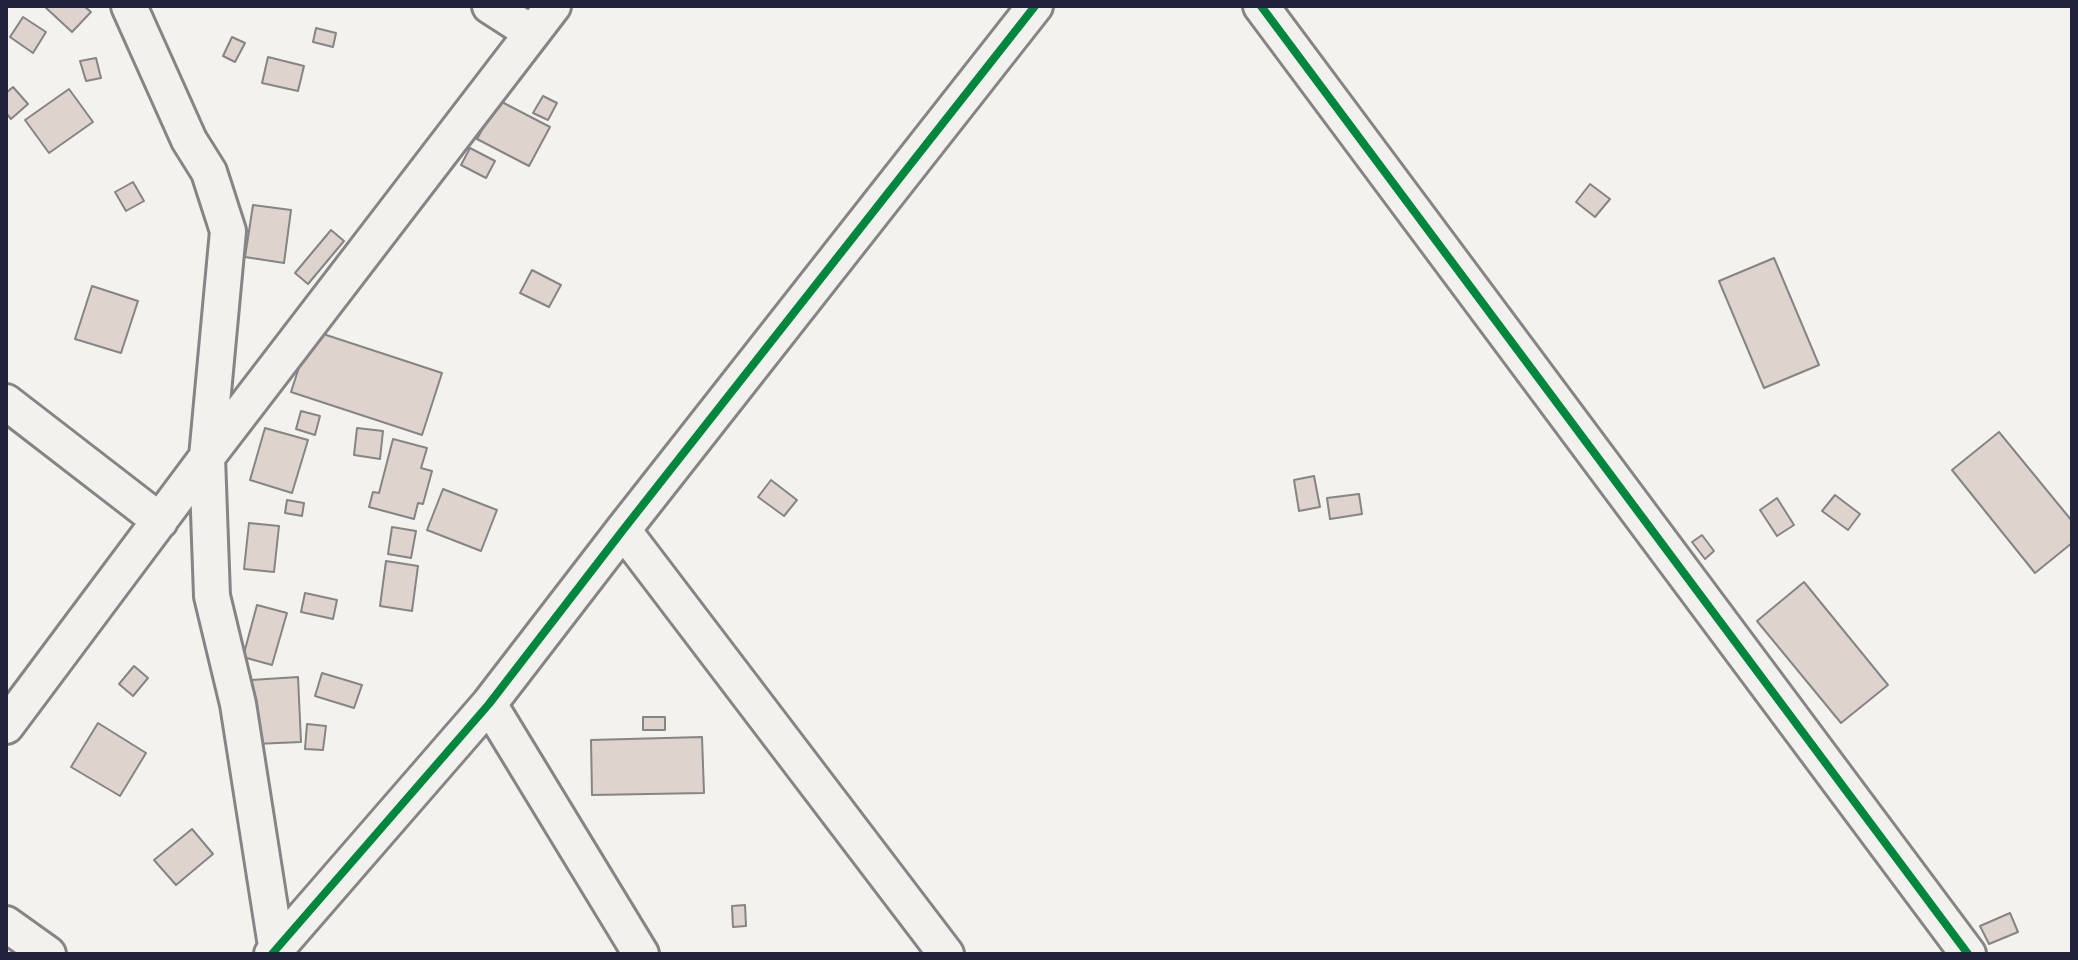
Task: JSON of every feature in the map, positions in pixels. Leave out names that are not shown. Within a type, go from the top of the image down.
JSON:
[{"type":"street","points":[[129,6],[189,140],[209,172],[228,231],[207,457],[212,596],[238,704],[274,950]]},
{"type":"street","points":[[490,6],[532,33]]},
{"type":"street","points":[[6,726],[207,457],[553,6]]},
{"type":"street","points":[[274,950],[489,704],[1035,6]]},
{"type":"street","points":[[1261,6],[1968,954]]},
{"type":"street","points":[[6,402],[160,521]]},
{"type":"street","points":[[623,530],[946,954]]},
{"type":"street","points":[[489,704],[641,954]]},
{"type":"street","points":[[6,924],[48,954]]},
{"type":"building","points":[[44,6],[84,6],[91,12],[72,32]]},
{"type":"building","points":[[23,17],[46,32],[33,53],[10,37]]},
{"type":"building","points":[[316,28],[336,33],[333,47],[313,42]]},
{"type":"building","points":[[232,37],[245,43],[235,62],[223,56]]},
{"type":"building","points":[[268,57],[304,66],[298,91],[262,83]]},
{"type":"building","points":[[96,58],[101,78],[86,81],[80,61]]},
{"type":"building","points":[[13,87],[28,104],[11,119],[6,113],[6,93]]},
{"type":"building","points":[[69,89],[93,122],[49,153],[25,120]]},
{"type":"building","points":[[543,96],[557,103],[548,120],[533,113]]},
{"type":"building","points":[[498,100],[550,127],[529,166],[477,139]]},
{"type":"building","points":[[470,148],[495,161],[486,178],[461,165]]},
{"type":"building","points":[[133,182],[144,201],[126,211],[115,192]]},
{"type":"building","points":[[1590,184],[1610,199],[1595,217],[1576,202]]},
{"type":"building","points":[[253,205],[291,210],[284,263],[245,257]]},
{"type":"building","points":[[331,230],[344,241],[308,284],[295,273]]},
{"type":"building","points":[[1774,258],[1819,365],[1764,388],[1719,281]]},
{"type":"building","points":[[532,270],[561,285],[549,307],[520,293]]},
{"type":"building","points":[[92,286],[138,301],[121,353],[75,339]]},
{"type":"building","points":[[311,330],[442,373],[422,435],[291,392]]},
{"type":"building","points":[[301,411],[320,416],[315,435],[296,429]]},
{"type":"building","points":[[265,428],[308,440],[292,493],[250,480]]},
{"type":"building","points":[[357,428],[383,431],[380,459],[354,455]]},
{"type":"building","points":[[1999,432],[2072,521],[2072,543],[2035,573],[1952,470]]},
{"type":"building","points":[[393,439],[427,448],[421,468],[432,471],[423,504],[418,503],[414,519],[369,507],[373,492],[379,493]]},
{"type":"building","points":[[1314,476],[1320,507],[1299,511],[1294,480]]},
{"type":"building","points":[[771,480],[797,500],[784,516],[758,497]]},
{"type":"building","points":[[443,489],[497,510],[481,551],[427,530]]},
{"type":"building","points":[[1359,494],[1362,514],[1330,519],[1327,498]]},
{"type":"building","points":[[1835,495],[1860,514],[1848,530],[1822,511]]},
{"type":"building","points":[[1777,498],[1794,525],[1777,536],[1760,510]]},
{"type":"building","points":[[287,500],[304,503],[302,516],[285,513]]},
{"type":"building","points":[[249,523],[279,526],[274,572],[244,569]]},
{"type":"building","points":[[392,527],[416,531],[411,558],[388,554]]},
{"type":"building","points":[[1702,535],[1714,551],[1705,559],[1692,542]]},
{"type":"building","points":[[386,561],[418,566],[412,611],[380,606]]},
{"type":"building","points":[[1804,582],[1888,685],[1841,723],[1757,621]]},
{"type":"building","points":[[305,593],[337,600],[333,619],[301,612]]},
{"type":"building","points":[[257,605],[287,613],[272,665],[243,657]]},
{"type":"building","points":[[134,666],[148,678],[133,696],[119,684]]},
{"type":"building","points":[[322,673],[362,685],[354,708],[315,696]]},
{"type":"building","points":[[298,677],[301,742],[255,744],[251,680]]},
{"type":"building","points":[[643,717],[665,717],[665,730],[643,730]]},
{"type":"building","points":[[98,723],[146,753],[120,796],[71,767]]},
{"type":"building","points":[[307,724],[326,726],[323,750],[305,749]]},
{"type":"building","points":[[702,737],[704,793],[592,795],[591,740]]},
{"type":"building","points":[[192,829],[213,854],[176,885],[154,860]]},
{"type":"building","points":[[745,905],[746,926],[733,927],[732,906]]},
{"type":"building","points":[[2010,913],[2018,932],[1989,944],[1980,926]]},
{"type":"cycle path","points":[[272,954],[489,704],[1035,6]]},
{"type":"cycle path","points":[[1261,6],[1968,954]]}]
